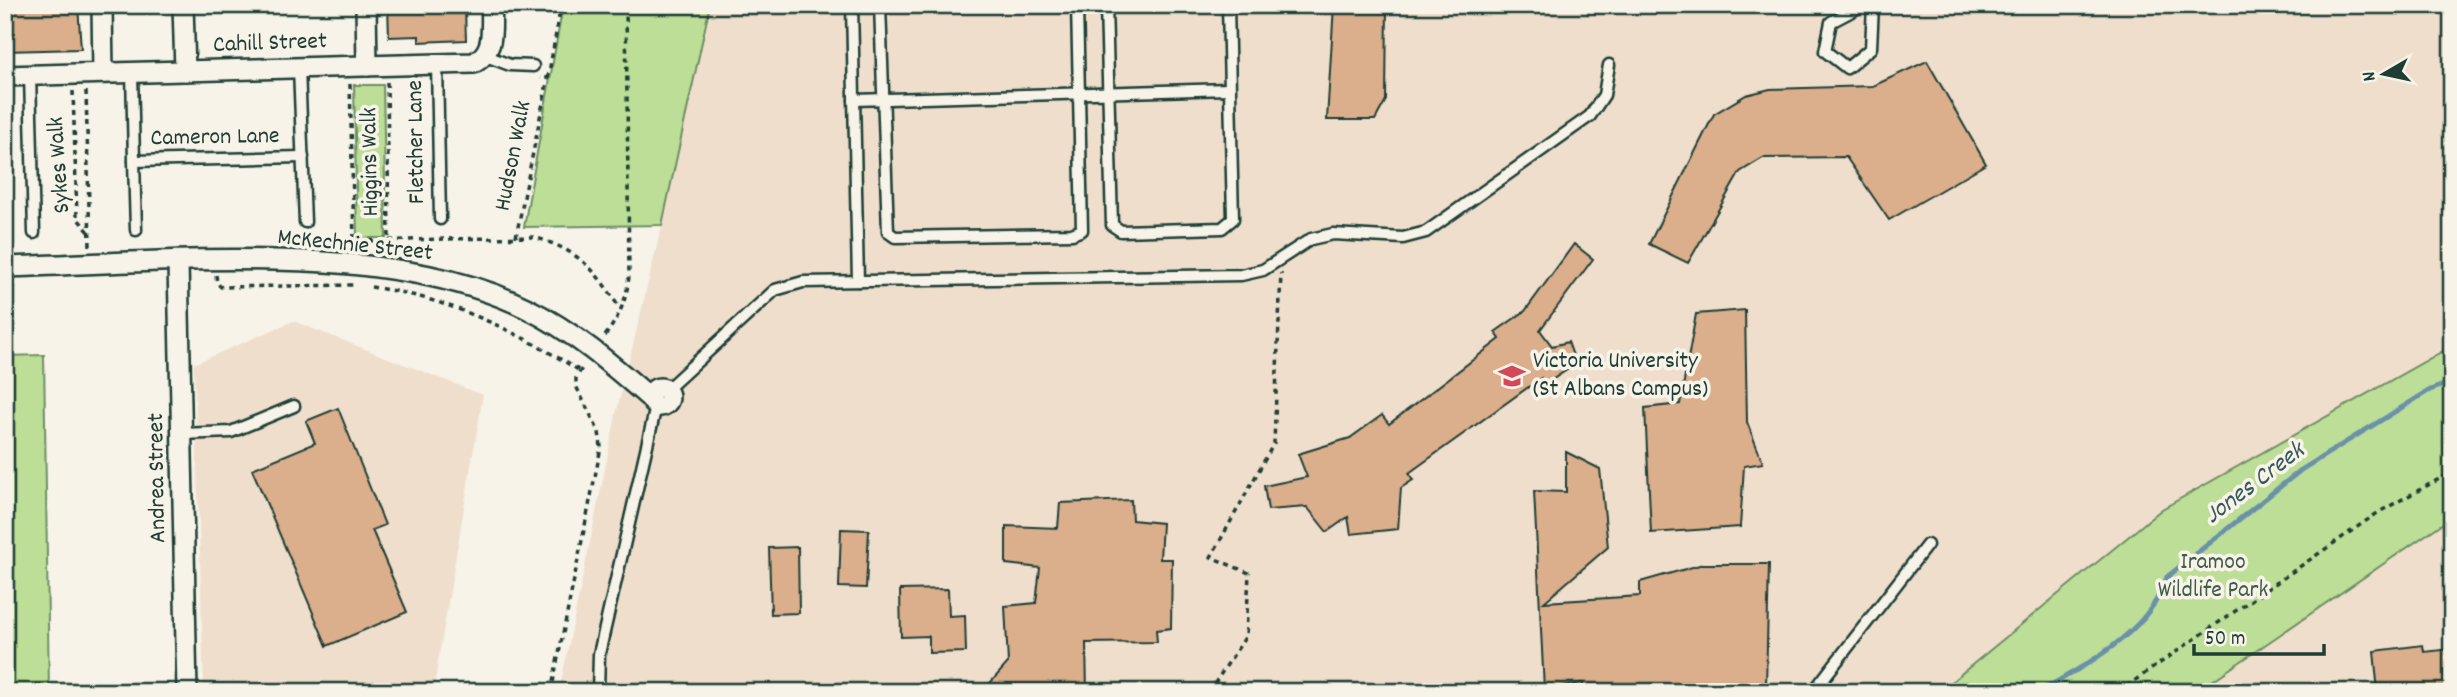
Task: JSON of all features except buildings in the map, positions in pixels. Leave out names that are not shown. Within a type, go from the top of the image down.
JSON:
[{"type":"street","points":[[102,5],[103,73]]},
{"type":"street","points":[[183,5],[185,71]]},
{"type":"street","points":[[366,5],[367,66]]},
{"type":"street","points":[[486,56],[491,45],[492,5]]},
{"type":"street","name":"Cahill Street","points":[[5,76],[474,63],[486,56]]},
{"type":"street","name":"McKechnie Street","points":[[5,268],[293,260],[392,270],[493,293],[527,308],[657,396]]},
{"type":"street","name":"Andrea Street","points":[[178,263],[187,692]]},
{"type":"lane","points":[[852,5],[859,281]]},
{"type":"lane","points":[[880,5],[890,236],[1072,234],[1082,230],[1077,5]]},
{"type":"lane","points":[[1106,5],[1112,225],[1115,229],[1222,228],[1233,219],[1228,5]]},
{"type":"lane","points":[[1863,5],[1831,22],[1825,51],[1847,68],[1871,48],[1873,5]]},
{"type":"lane","name":"Cahill Street","points":[[486,56],[510,65],[533,66]]},
{"type":"lane","name":"Fletcher Lane","points":[[437,64],[440,219]]},
{"type":"lane","points":[[598,692],[599,654],[657,396],[775,290],[803,282],[1241,275],[1263,270],[1311,239],[1333,234],[1403,238],[1426,232],[1590,116],[1604,95],[1609,65]]},
{"type":"lane","points":[[299,68],[305,222]]},
{"type":"lane","name":"Cameron Lane","points":[[132,72],[134,161],[303,157]]},
{"type":"lane","points":[[30,75],[34,233]]},
{"type":"lane","points":[[854,100],[1230,89]]},
{"type":"lane","points":[[134,161],[135,230]]},
{"type":"lane","points":[[182,434],[231,432],[294,407]]},
{"type":"lane","points":[[1813,692],[1927,545]]},
{"type":"path","points":[[548,78],[561,5]]},
{"type":"path","points":[[551,692],[601,447],[599,432],[576,386],[580,371],[621,310],[627,296],[626,5]]},
{"type":"path","name":"Hudson Walk","points":[[516,237],[548,78],[535,78]]},
{"type":"path","name":"Higgins Walk","points":[[387,82],[389,240]]},
{"type":"path","name":"Higgins Walk","points":[[350,84],[354,241]]},
{"type":"path","name":"Sykes Walk","points":[[73,91],[77,218],[90,233]]},
{"type":"path","name":"Sykes Walk","points":[[86,91],[90,246]]},
{"type":"path","points":[[318,242],[534,237],[574,254],[598,273],[621,310]]},
{"type":"path","points":[[76,247],[102,246]]},
{"type":"path","points":[[1209,692],[1246,636],[1248,573],[1211,557],[1274,443],[1281,260]]},
{"type":"path","points":[[216,262],[217,283],[221,287],[354,285]]},
{"type":"path","points":[[367,287],[433,300],[468,311],[538,344],[580,371]]},
{"type":"path","points":[[2118,692],[2379,512],[2452,472]]},
{"type":"shaded area","name":"Victoria University (St Albans Campus)","points":[[710,5],[2452,5],[2452,346],[2162,509],[1939,692],[559,692],[618,406],[662,225]]},
{"type":"shaded area","points":[[293,321],[483,395],[433,692],[204,692],[194,364]]},
{"type":"shaded area","points":[[2452,517],[2452,692],[2196,692]]},
{"type":"green space","points":[[563,5],[710,5],[662,225],[524,227]]},
{"type":"green space","points":[[354,85],[383,85],[386,238],[357,238]]},
{"type":"green space","name":"Iramoo Wildlife Park","points":[[2452,346],[2452,517],[2196,692],[1939,692],[2162,509]]},
{"type":"green space","points":[[44,355],[49,692],[5,692],[5,356]]},
{"type":"waterway","name":"Jones Creek","points":[[2039,692],[2096,658],[2131,631],[2146,615],[2167,577],[2301,470],[2430,390],[2452,382]]},
{"type":"place","name":"Victoria University (St Albans Campus)","points":[[1512,376]]}]
